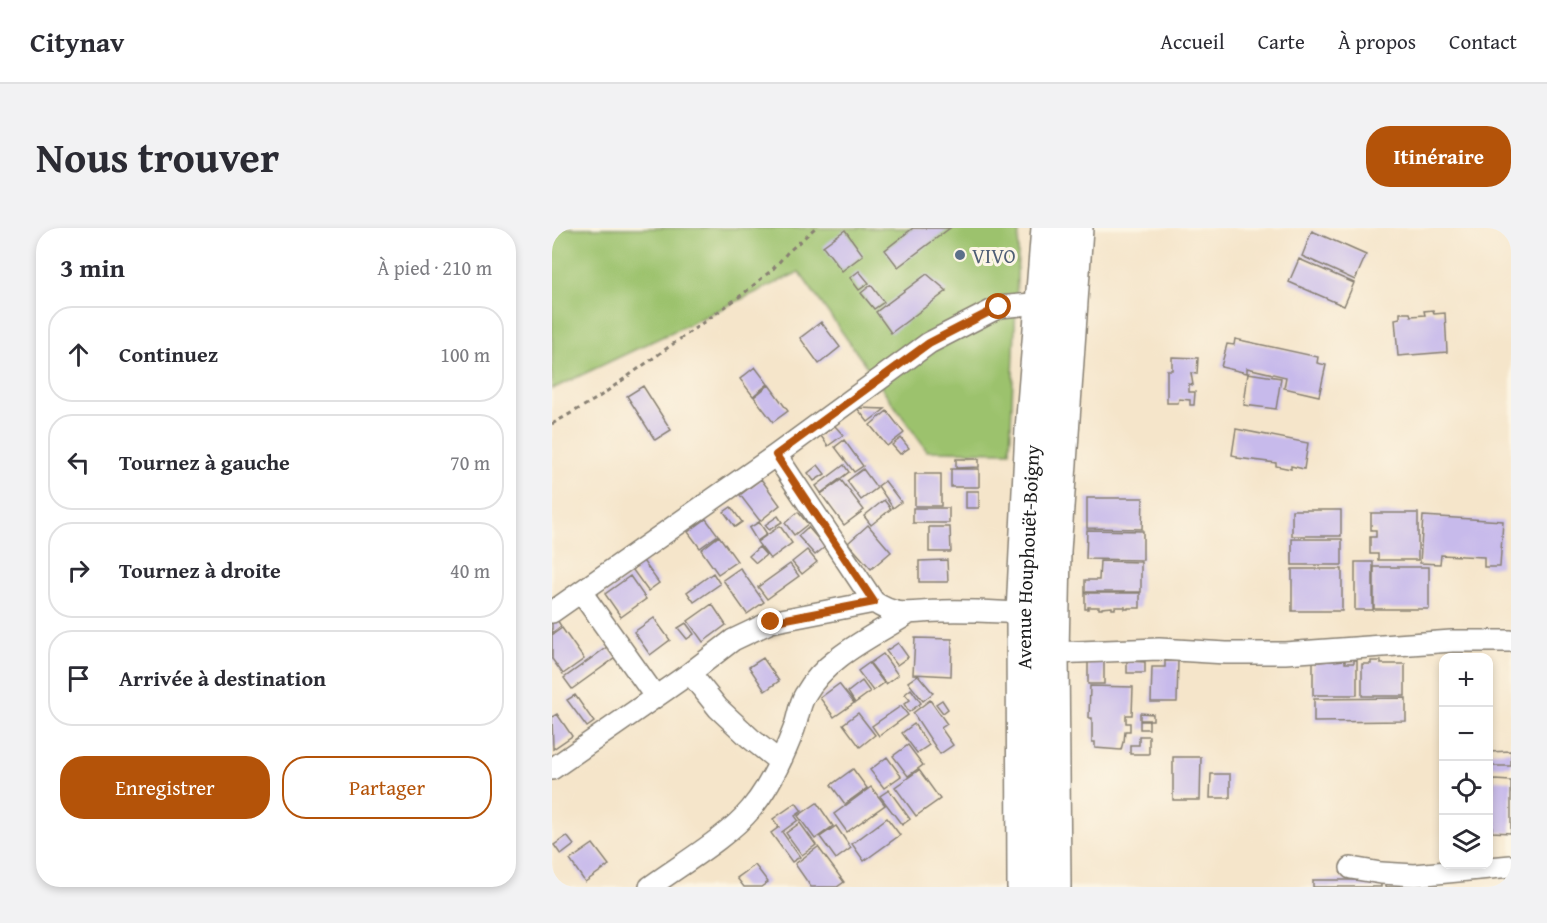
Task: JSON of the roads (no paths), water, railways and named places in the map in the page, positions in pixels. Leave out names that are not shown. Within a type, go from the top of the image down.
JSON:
[{"type":"highway","name":"Avenue Houphouët-Boigny","points":[[1048,228],[1057,302],[1052,653],[1054,887]]},
{"type":"highway","name":"Avenue Houphouët-Boigny","points":[[1024,887],[1023,613],[1032,430],[1057,302],[1077,228]]},
{"type":"street","points":[[552,612],[776,455],[929,343],[999,307],[1057,302]]},
{"type":"street","points":[[776,455],[874,602],[885,609],[908,614],[941,611],[1023,613]]},
{"type":"street","points":[[581,592],[655,696]]},
{"type":"street","points":[[552,769],[690,673],[733,640],[771,622],[874,602]]},
{"type":"street","points":[[650,887],[736,826],[751,809],[780,762],[794,728],[803,697],[816,678],[840,657],[908,614]]},
{"type":"street","points":[[1052,653],[1159,649],[1226,653],[1285,653],[1452,641],[1511,642]]},
{"type":"street","points":[[690,673],[718,708],[780,762]]},
{"type":"street","points":[[1351,868],[1415,875],[1511,866]]},
{"type":"place","name":"VIVO","points":[[960,255]]}]
